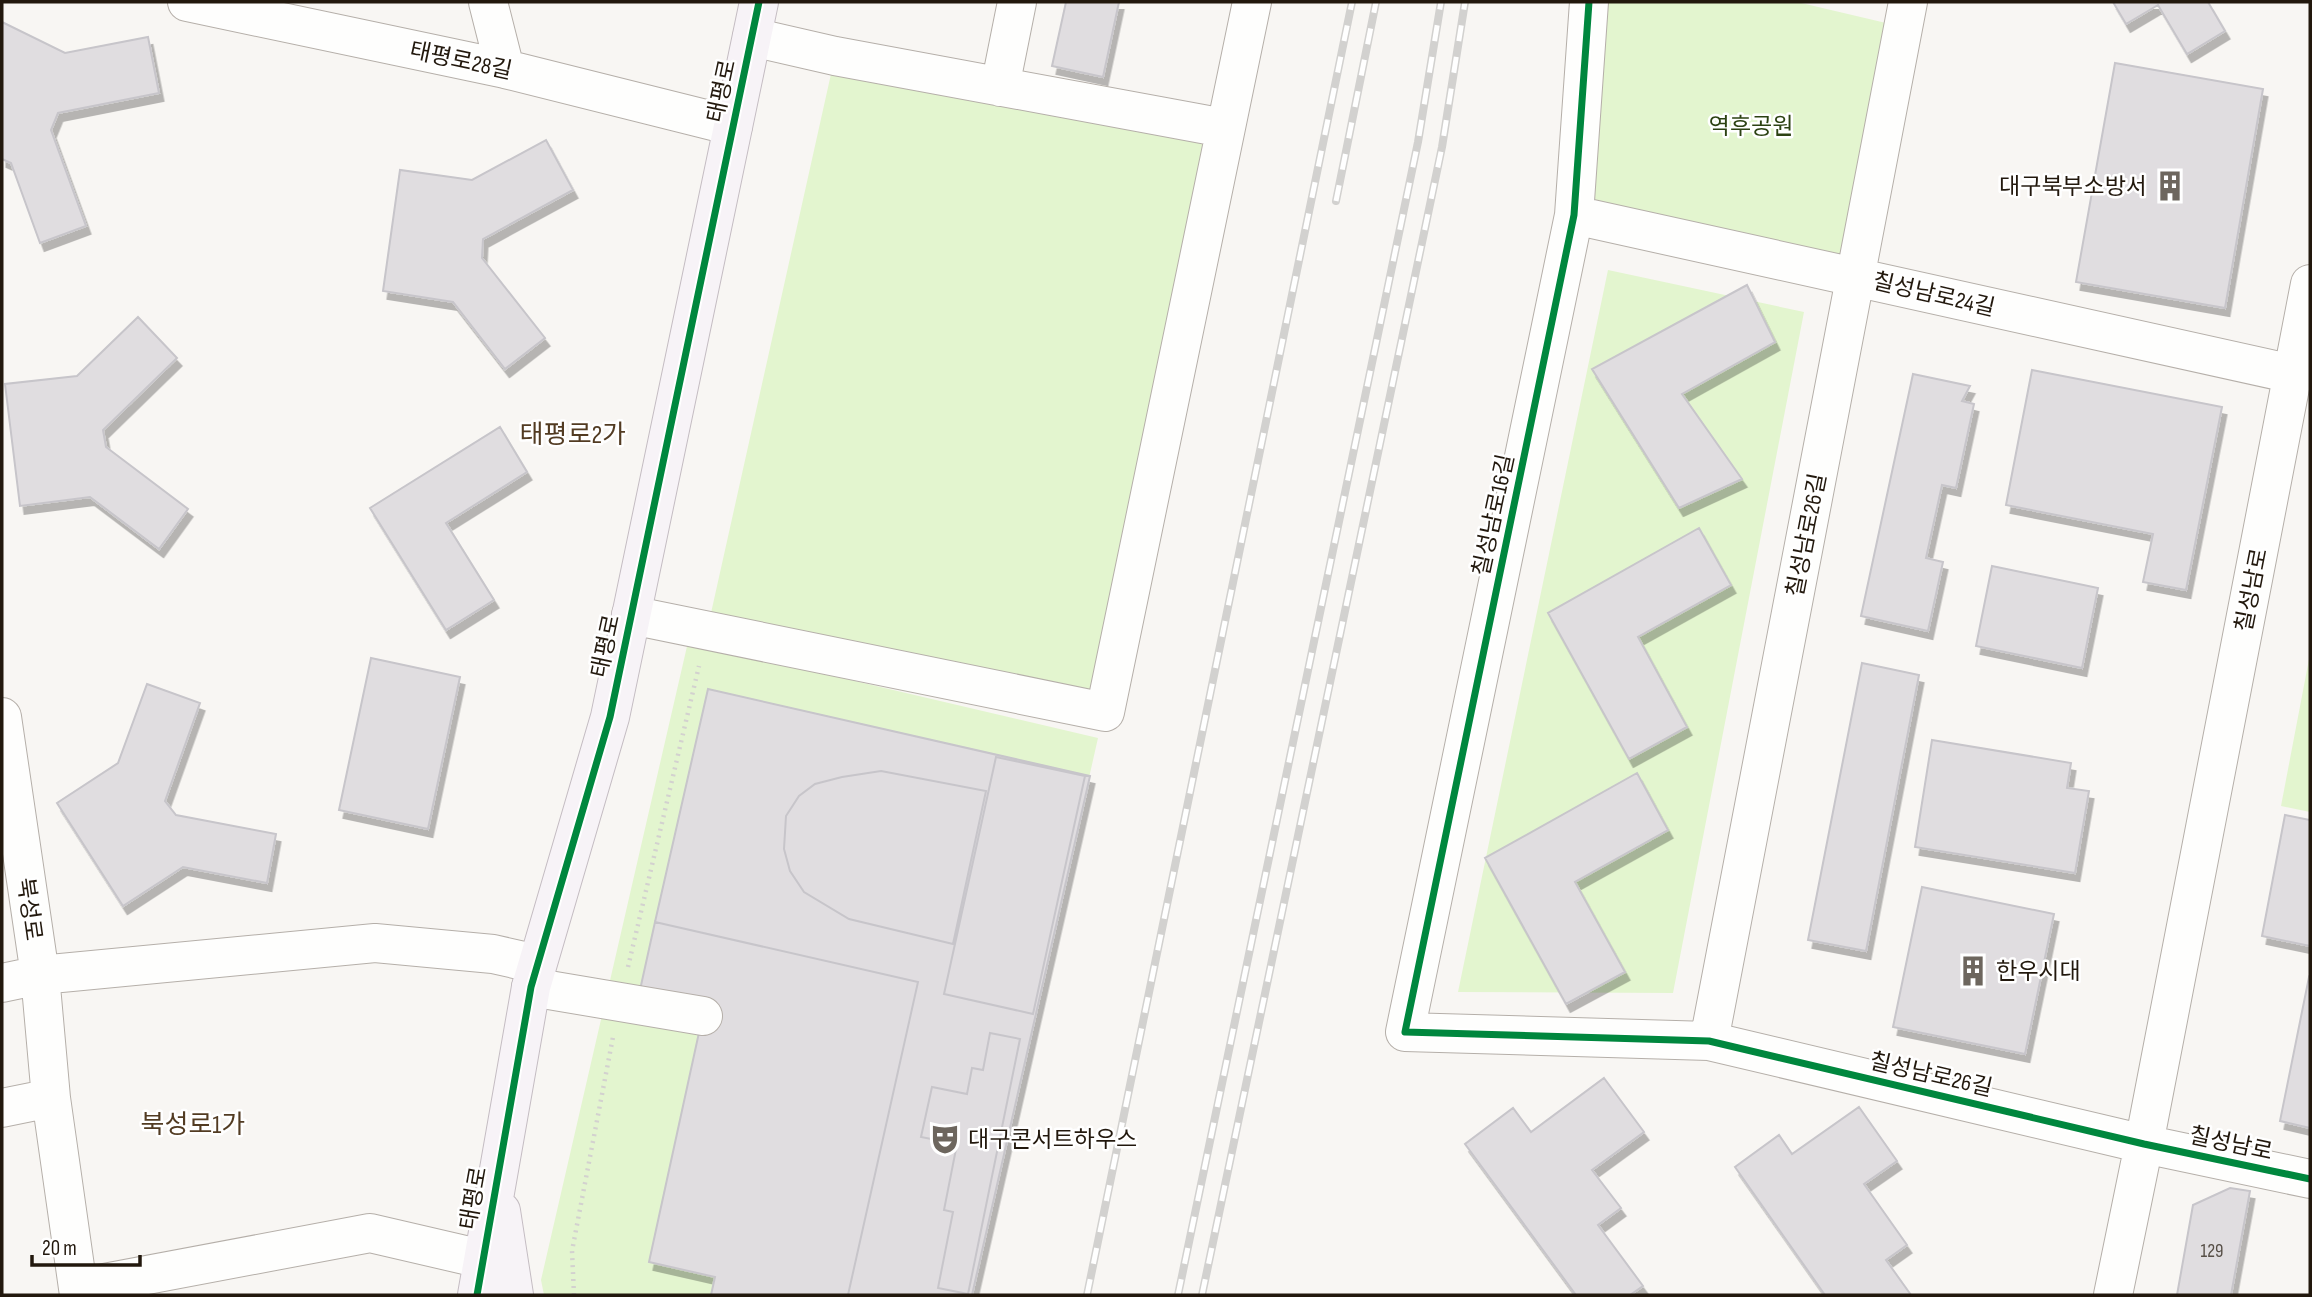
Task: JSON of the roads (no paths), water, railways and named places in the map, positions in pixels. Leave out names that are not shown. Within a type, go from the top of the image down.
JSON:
[{"type":"main road","name":"태평로","points":[[480,1277],[534,975],[610,717],[755,19]]},
{"type":"main road","points":[[496,1181],[514,1295]]},
{"type":"street","name":"태평로28길","points":[[187,2],[505,69],[733,126]]},
{"type":"street","points":[[488,2],[505,69]]},
{"type":"street","points":[[1000,87],[1017,2]]},
{"type":"street","points":[[631,615],[1105,712],[1252,2]]},
{"type":"street","name":"칠성남로16길","points":[[1589,2],[1574,215],[1405,1032],[1709,1041]]},
{"type":"street","name":"칠성남로26길","points":[[1908,2],[1709,1041],[2144,1144]]},
{"type":"street","name":"태평로","points":[[755,19],[835,56],[1224,128]]},
{"type":"street","name":"칠성남로24길","points":[[1574,215],[2293,374]]},
{"type":"street","name":"칠성남로","points":[[2113,1295],[2310,284]]},
{"type":"street","name":"북성로","points":[[2,717],[40,975],[51,1098],[78,1292]]},
{"type":"street","points":[[2,983],[40,975],[375,943],[493,954],[534,975],[620,1003],[703,1016]]},
{"type":"street","points":[[2,1108],[51,1098]]},
{"type":"street","name":"칠성남로","points":[[2144,1144],[2310,1179]]},
{"type":"street","points":[[78,1292],[370,1233],[480,1277]]},
{"type":"railway","points":[[1087,1295],[1352,2]]},
{"type":"railway","points":[[1336,201],[1376,2]]},
{"type":"railway","points":[[1178,1295],[1418,142],[1441,2]]},
{"type":"railway","points":[[1202,1295],[1442,147],[1465,2]]},
{"type":"place","name":"대구북부소방서","points":[[2170,186]]},
{"type":"place","name":"한우시대","points":[[1973,971]]},
{"type":"place","name":"대구콘서트하우스","points":[[945,1139]]},
{"type":"district","name":"태평로2가","points":[[573,434]]},
{"type":"district","name":"북성로1가","points":[[193,1124]]},
{"type":"park label","name":"역후공원","points":[[1751,126]]}]
